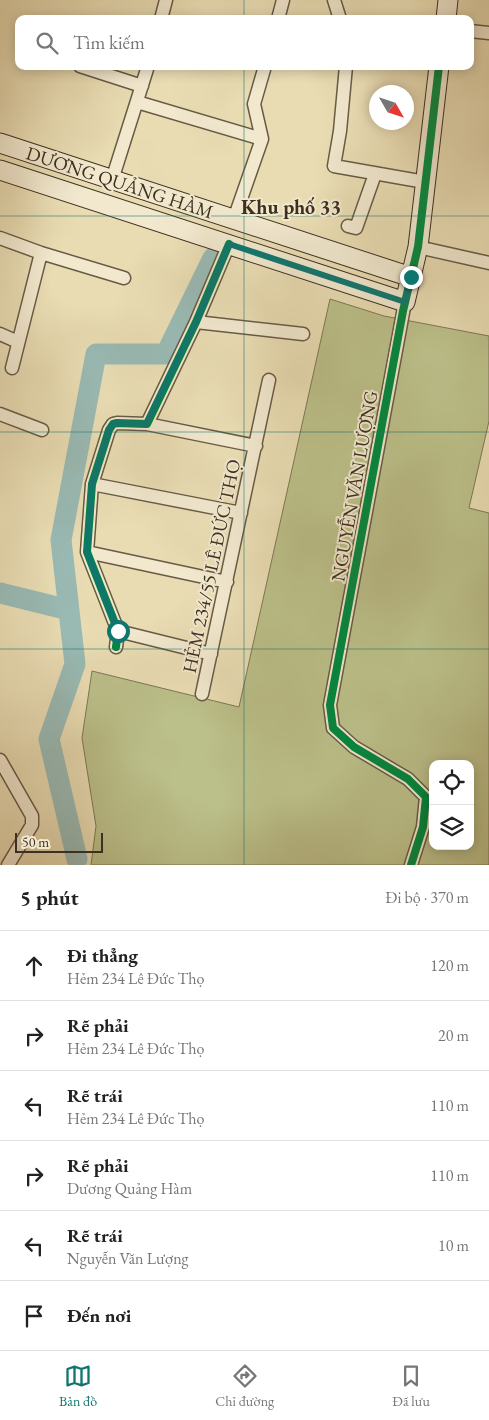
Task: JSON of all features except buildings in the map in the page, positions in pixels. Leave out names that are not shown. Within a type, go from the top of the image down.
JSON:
[{"type":"street","points":[[162,15],[166,0]]},
{"type":"street","points":[[279,15],[283,0]]},
{"type":"street","points":[[334,0],[339,15]]},
{"type":"street","points":[[446,15],[448,0]]},
{"type":"street","points":[[474,31],[489,33]]},
{"type":"street","points":[[92,70],[142,86]]},
{"type":"street","points":[[112,180],[147,70]]},
{"type":"street","points":[[234,219],[262,139],[254,104],[264,70]]},
{"type":"street","points":[[346,70],[340,131],[334,166],[425,182]]},
{"type":"street","name":"NGUYỄN VĂN LƯỢNG","points":[[411,865],[423,827],[426,797],[408,779],[354,747],[333,728],[330,705],[405,302],[418,247],[439,70]]},
{"type":"street","points":[[137,102],[262,139]]},
{"type":"street","name":"DƯƠNG QUẢNG HÀM","points":[[0,143],[411,277]]},
{"type":"street","name":"DƯƠNG QUẢNG HÀM","points":[[0,170],[405,302]]},
{"type":"street","points":[[348,226],[356,228],[375,174]]},
{"type":"street","points":[[0,238],[41,253],[124,278]]},
{"type":"street","points":[[146,424],[196,322],[229,244]]},
{"type":"street","points":[[418,247],[489,263]]},
{"type":"street","points":[[12,368],[41,253]]},
{"type":"street","points":[[196,322],[304,334]]},
{"type":"street","points":[[0,334],[18,342]]},
{"type":"street","name":"HẺM 234/55 LÊ ĐỨC THỌ","points":[[202,694],[269,380]]},
{"type":"street","points":[[0,414],[42,430]]},
{"type":"street","name":"HẺM 234/55 LÊ ĐỨC THỌ","points":[[92,484],[109,430],[113,424],[117,423],[146,424],[256,446]]},
{"type":"street","points":[[116,647],[118,631],[87,552],[92,484],[241,513]]},
{"type":"street","points":[[87,552],[227,582]]},
{"type":"street","points":[[118,631],[211,654]]},
{"type":"street","points":[[0,760],[32,816],[32,825],[8,865]]},
{"type":"green space","points":[[330,299],[384,316],[489,336],[489,421],[469,508],[489,513],[489,865],[91,865],[96,826],[82,738],[92,671],[239,707]]},
{"type":"waterway","points":[[77,859],[49,739],[75,664],[61,540],[96,354],[166,354],[213,258]]},
{"type":"waterway","points":[[0,593],[69,610]]},
{"type":"cycle path","points":[[411,865],[423,827],[426,797],[408,779],[354,747],[333,728],[330,705],[403,311],[418,247],[439,70]]},
{"type":"cycle path","points":[[116,647],[118,631],[87,552],[92,484],[109,430],[113,424],[147,424],[196,322],[229,244]]},
{"type":"district","name":"Khu phố 33","points":[[291,207]]},
{"type":"route","points":[[118,631],[87,552],[92,484],[109,430],[113,424],[146,424],[196,322],[229,244],[405,302],[411,277]]}]
